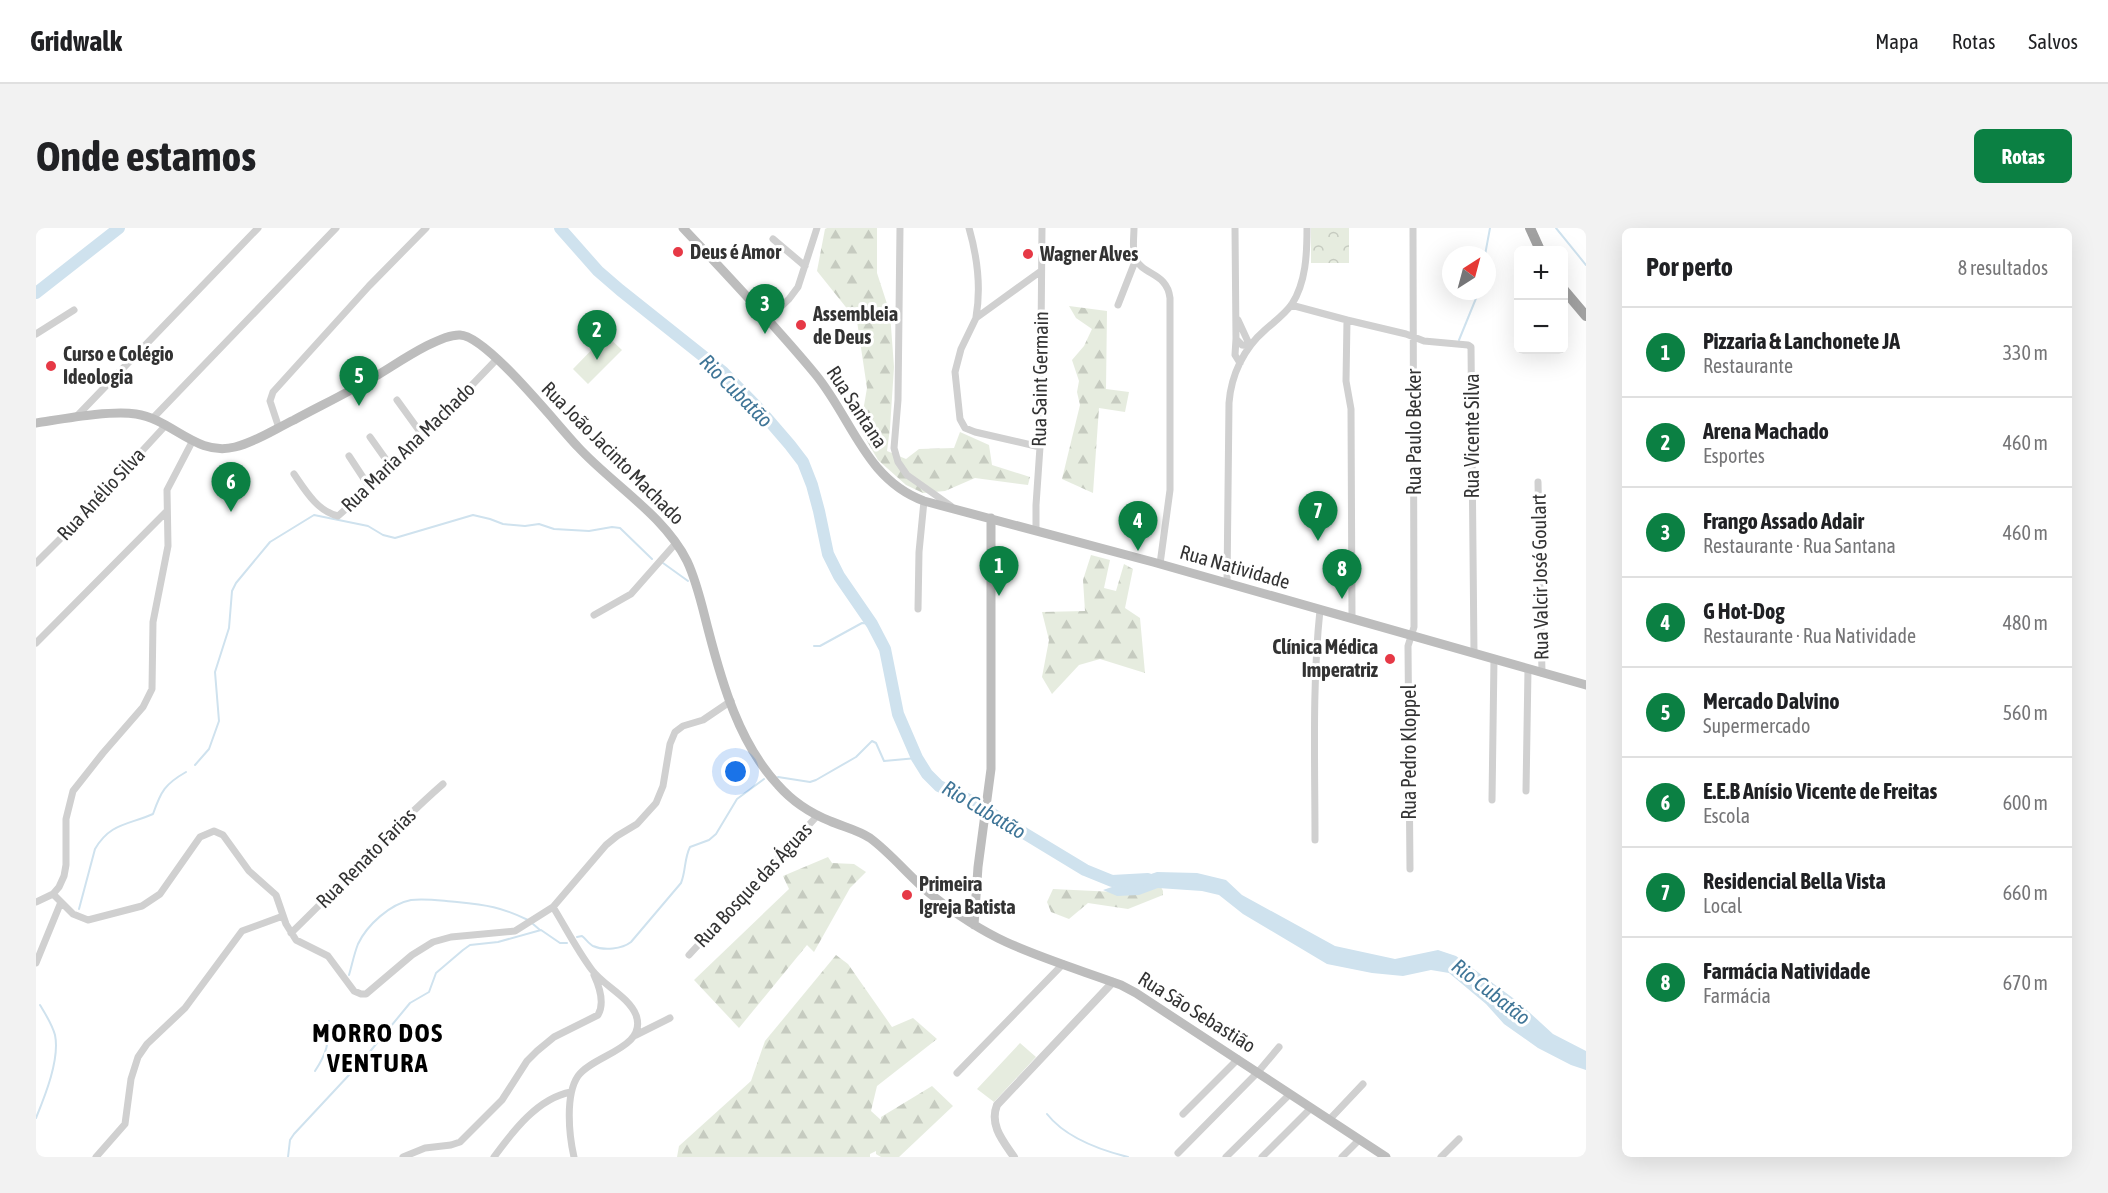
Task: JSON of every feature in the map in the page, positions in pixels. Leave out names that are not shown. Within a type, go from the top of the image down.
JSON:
[{"type":"highway","points":[[1530,228],[1538,246]]},
{"type":"highway","points":[[1568,296],[1586,316]]},
{"type":"main road","name":"Rua Santana","points":[[683,228],[816,375],[880,472]]},
{"type":"main road","name":"Rua João Jacinto Machado","points":[[36,423],[129,413],[153,418],[192,442],[216,448],[231,448],[248,443],[279,428],[357,387],[419,350],[452,336],[472,338],[497,359],[597,467],[656,519],[676,543],[693,575],[713,649],[731,701],[750,746],[766,772],[795,801],[818,815],[868,837],[924,889],[974,925]]},
{"type":"main road","name":"Rua Natividade","points":[[880,472],[904,492],[924,501],[1160,564],[1586,685]]},
{"type":"main road","points":[[974,925],[978,867],[990,780],[991,518]]},
{"type":"main road","name":"Rua São Sebastião","points":[[974,925],[1009,944],[1113,982],[1146,999],[1386,1157]]},
{"type":"street","points":[[75,418],[258,228]]},
{"type":"street","points":[[153,418],[336,228]]},
{"type":"street","points":[[279,428],[270,401],[272,393],[369,286],[426,228]]},
{"type":"street","points":[[767,320],[796,291],[817,228]]},
{"type":"street","points":[[900,228],[898,400],[894,448],[898,462],[907,475],[953,508]]},
{"type":"street","points":[[969,228],[977,272],[979,301],[976,318],[961,349],[955,369],[962,424],[975,432],[1040,447]]},
{"type":"street","name":"Rua Saint Germain","points":[[1036,530],[1040,447],[1042,228]]},
{"type":"street","points":[[1118,305],[1136,259],[1134,228]]},
{"type":"street","points":[[1235,228],[1235,355],[1240,363]]},
{"type":"street","points":[[1227,583],[1230,392],[1240,363],[1250,346],[1292,305],[1302,282],[1305,267],[1307,228]]},
{"type":"street","name":"Rua Paulo Becker","points":[[1411,635],[1414,627],[1413,228]]},
{"type":"street","points":[[773,239],[805,266]]},
{"type":"street","points":[[1136,259],[1163,281],[1170,298],[1170,490],[1160,564]]},
{"type":"street","points":[[976,318],[1041,271]]},
{"type":"street","name":"Rua Vicente Silva","points":[[1292,305],[1424,341],[1471,347],[1474,653]]},
{"type":"street","points":[[36,334],[74,310]]},
{"type":"street","points":[[1236,315],[1250,346]]},
{"type":"street","points":[[1347,320],[1346,381],[1351,419],[1352,618]]},
{"type":"street","points":[[1240,326],[1249,331],[1262,332]]},
{"type":"street","points":[[1236,339],[1242,345],[1250,346]]},
{"type":"street","name":"Rua Maria Ana Machado","points":[[294,474],[307,494],[325,510],[338,516],[392,468],[497,359]]},
{"type":"street","points":[[397,400],[423,436]]},
{"type":"street","name":"Rua Anélio Silva","points":[[36,563],[166,425]]},
{"type":"street","points":[[370,436],[392,468]]},
{"type":"street","points":[[36,902],[53,894],[59,887],[66,870],[66,819],[73,791],[143,707],[152,689],[152,634],[167,555],[167,490],[169,482],[192,442]]},
{"type":"street","points":[[348,456],[370,488]]},
{"type":"street","name":"Rua Valcir José Goulart","points":[[1539,482],[1542,673]]},
{"type":"street","points":[[918,609],[924,501]]},
{"type":"street","points":[[36,643],[166,512]]},
{"type":"street","points":[[594,615],[631,594],[676,543]]},
{"type":"street","points":[[1315,840],[1316,645],[1320,610]]},
{"type":"street","name":"Rua Pedro Kloppel","points":[[1410,869],[1407,741],[1408,646],[1411,635]]},
{"type":"street","points":[[1492,800],[1494,658]]},
{"type":"street","points":[[1526,791],[1528,669]]},
{"type":"street","points":[[53,894],[78,917],[88,920],[142,906],[160,894],[200,837],[214,831],[225,837],[249,871],[276,895],[283,916],[296,940],[328,956],[352,988],[364,994],[373,990],[412,955],[428,944],[451,937],[515,931],[553,907],[606,845],[637,824],[656,803],[663,786],[670,744],[675,732],[683,726],[703,720],[731,701]]},
{"type":"street","name":"Rua Renato Farias","points":[[291,933],[390,832],[443,784]]},
{"type":"street","name":"Rua Bosque das Águas","points":[[689,956],[818,815]]},
{"type":"street","points":[[36,963],[61,902]]},
{"type":"street","points":[[403,1157],[425,1148],[460,1142],[502,1100],[527,1061],[537,1051],[554,1037],[598,1015],[601,1008],[601,995],[592,970],[553,907]]},
{"type":"street","points":[[96,1157],[125,1124],[131,1079],[138,1057],[147,1044],[186,1008],[240,933],[250,927],[283,916]]},
{"type":"street","points":[[957,1073],[1063,964]]},
{"type":"street","points":[[592,970],[624,999],[634,1012],[638,1025],[636,1035]]},
{"type":"street","points":[[1014,1157],[995,1125],[994,1116],[998,1105],[1113,982]]},
{"type":"street","points":[[574,1157],[570,1131],[571,1092],[578,1077],[592,1064],[630,1042],[636,1035],[670,1018]]},
{"type":"street","points":[[1178,1153],[1258,1072],[1279,1047]]},
{"type":"street","points":[[1183,1114],[1238,1059]]},
{"type":"street","points":[[1329,1120],[1363,1084]]},
{"type":"street","points":[[494,1157],[506,1141],[540,1107],[555,1096],[571,1092]]},
{"type":"street","points":[[1226,1157],[1290,1094]]},
{"type":"street","points":[[1262,1157],[1311,1108]]},
{"type":"street","points":[[1441,1157],[1459,1139]]},
{"type":"street","points":[[1341,1157],[1359,1140]]},
{"type":"green space","points":[[827,228],[877,228],[877,273],[890,313],[894,367],[887,451],[906,459],[919,449],[954,448],[960,432],[989,445],[992,465],[1030,477],[1028,485],[975,478],[945,491],[923,493],[906,485],[878,460],[860,429],[867,388],[857,321],[817,271]]},
{"type":"green space","points":[[1311,228],[1349,228],[1349,263],[1311,263]]},
{"type":"green space","points":[[1069,306],[1107,311],[1106,389],[1129,392],[1125,412],[1099,408],[1093,493],[1062,479],[1080,405],[1077,392],[1079,381],[1072,360],[1084,346],[1092,329],[1076,318]]},
{"type":"green space","points":[[606,335],[622,350],[588,384],[573,369]]},
{"type":"green space","points":[[1091,555],[1110,560],[1104,588],[1116,591],[1124,564],[1133,569],[1125,608],[1140,618],[1145,673],[1100,659],[1079,665],[1052,694],[1042,677],[1049,640],[1042,612],[1085,611],[1083,580]]},
{"type":"green space","points":[[828,857],[832,863],[854,864],[866,872],[850,888],[814,952],[807,945],[739,1028],[694,980],[789,889],[783,876]]},
{"type":"green space","points":[[1161,887],[1163,895],[1128,909],[1088,903],[1069,919],[1051,912],[1047,902],[1053,889],[1136,893]]},
{"type":"green space","points":[[836,955],[848,964],[892,1027],[913,1018],[937,1039],[877,1086],[871,1111],[881,1120],[881,1117],[932,1086],[953,1106],[899,1157],[881,1157],[876,1154],[876,1151],[870,1154],[870,1157],[677,1157],[679,1146],[751,1081],[765,1041]]},
{"type":"green space","points":[[1020,1043],[1036,1057],[994,1102],[977,1089]]},
{"type":"water","points":[[1157,872],[1197,873],[1226,880],[1242,895],[1335,946],[1395,959],[1438,950],[1456,956],[1517,1001],[1553,1034],[1586,1051],[1586,1070],[1538,1048],[1504,1024],[1486,1004],[1449,973],[1431,970],[1403,976],[1372,973],[1327,964],[1243,914],[1219,895],[1202,891],[1158,888],[1139,895],[1117,896],[1103,890]]},
{"type":"waterway","name":"Rio Cubatão","points":[[36,293],[119,228]]},
{"type":"waterway","name":"Rio Cubatão","points":[[560,228],[598,271],[723,372],[759,409],[803,462],[812,485],[828,554],[839,576],[872,624],[885,649],[898,714],[917,758],[927,774],[939,786],[969,800],[1085,870],[1112,881],[1148,879]]},
{"type":"waterway","points":[[1487,246],[1490,228]]},
{"type":"waterway","points":[[1556,228],[1586,265]]},
{"type":"waterway","points":[[1459,340],[1475,300]]},
{"type":"waterway","points":[[195,765],[209,749],[219,721],[215,672],[229,628],[232,591],[270,542],[314,515],[368,526],[383,535],[395,538],[473,515],[503,524],[525,526],[539,524],[554,529],[589,531],[620,528],[652,559]]},
{"type":"waterway","points":[[663,563],[688,581]]},
{"type":"waterway","points":[[814,646],[820,646],[862,623],[872,624]]},
{"type":"waterway","points":[[778,777],[810,782],[816,780],[856,757],[872,741],[876,743],[884,761],[917,758]]},
{"type":"waterway","points":[[79,909],[95,849],[101,840],[113,829],[153,814],[165,789],[173,780],[186,772]]},
{"type":"waterway","points":[[577,937],[582,936],[597,948],[607,949],[618,948],[631,942],[681,883],[690,847],[709,840],[716,834],[737,799],[764,779]]},
{"type":"waterway","points":[[349,975],[358,944],[367,930],[380,916],[403,902],[422,899],[477,904],[502,909],[528,920]]},
{"type":"waterway","points":[[533,924],[540,930]]},
{"type":"waterway","points":[[288,1157],[290,1140],[294,1134],[363,1060],[410,1003],[429,992],[436,973],[463,950],[470,945],[498,942],[541,930],[560,943],[567,943]]},
{"type":"waterway","points":[[36,1118],[51,1077],[56,1045],[52,1027],[40,1005]]},
{"type":"waterway","points":[[315,1071],[323,1058],[329,1021]]},
{"type":"waterway","points":[[1047,1114],[1073,1136],[1106,1151],[1128,1157]]},
{"type":"place","name":"Deus é Amor","points":[[678,252]]},
{"type":"place","name":"Wagner Alves","points":[[1028,254]]},
{"type":"place","name":"Assembleia de Deus","points":[[801,325]]},
{"type":"place","name":"Frango Assado Adair","points":[[765,334]]},
{"type":"place","name":"Arena Machado","points":[[597,360]]},
{"type":"place","name":"Curso e Colégio Ideologia","points":[[51,366]]},
{"type":"place","name":"Mercado Dalvino","points":[[359,406]]},
{"type":"place","name":"E.E.B Anísio Vicente de Freitas","points":[[231,512]]},
{"type":"place","name":"Residencial Bella Vista","points":[[1318,541]]},
{"type":"place","name":"G Hot-Dog","points":[[1138,551]]},
{"type":"place","name":"Pizzaria & Lanchonete JA","points":[[999,596]]},
{"type":"place","name":"Farmácia Natividade","points":[[1342,599]]},
{"type":"place","name":"Clínica Médica Imperatriz","points":[[1390,659]]},
{"type":"place","name":"Primeira Igreja Batista","points":[[907,895]]},
{"type":"district","name":"MORRO DOS VENTURA","points":[[378,1048]]}]
